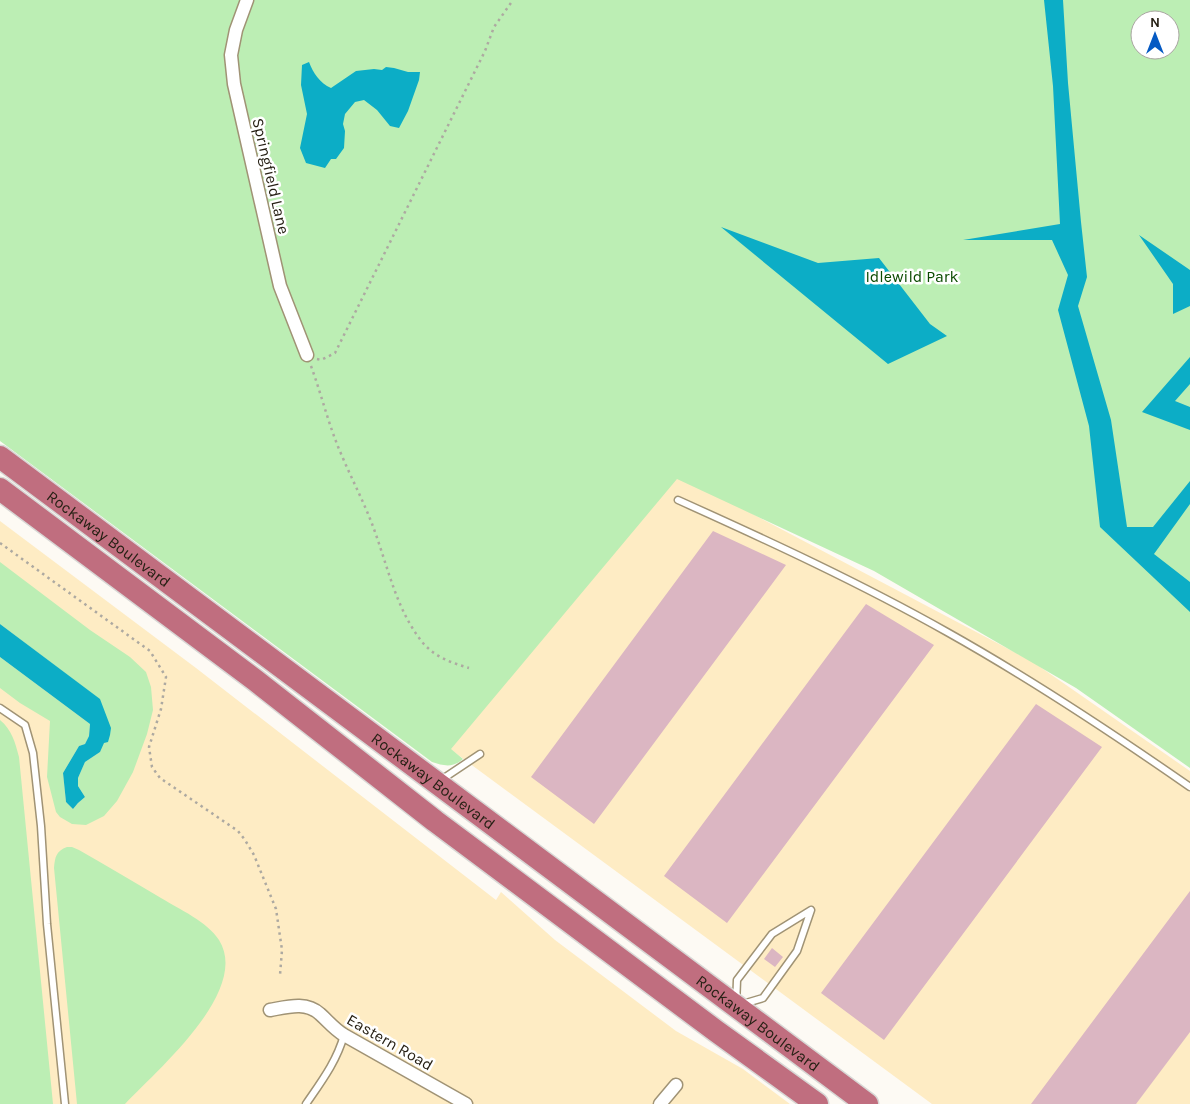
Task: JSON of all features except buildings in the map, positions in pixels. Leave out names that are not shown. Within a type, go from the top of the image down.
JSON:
[{"type":"highway","name":"Rockaway Boulevard","points":[[0,457],[867,1104]]},
{"type":"highway","name":"Rockaway Boulevard","points":[[0,489],[248,674],[436,821],[716,1031],[817,1104]]},
{"type":"street","name":"Springfield Lane","points":[[247,0],[236,30],[231,54],[234,84],[280,286],[307,356]]},
{"type":"street","name":"Eastern Road","points":[[270,1010],[294,1006],[307,1007],[319,1013],[344,1035],[465,1104]]},
{"type":"street","points":[[660,1104],[676,1085]]},
{"type":"lane","points":[[678,500],[818,564],[948,633],[1084,716],[1190,787]]},
{"type":"lane","points":[[0,708],[25,725],[33,753],[41,826],[47,924],[65,1104]]},
{"type":"lane","points":[[437,783],[480,754]]},
{"type":"lane","points":[[811,910],[797,951],[763,998],[736,1006],[737,980],[772,934],[811,910]]},
{"type":"lane","points":[[306,1104],[332,1064],[344,1035]]},
{"type":"path","points":[[307,356],[321,360],[335,353],[485,51],[494,27],[513,0]]},
{"type":"path","points":[[307,356],[341,455],[363,500],[402,611],[410,626],[435,654],[455,664],[469,668]]},
{"type":"path","points":[[0,543],[150,651],[166,677],[161,709],[149,747],[152,767],[160,778],[238,831],[250,847],[276,908],[282,950],[280,975]]},
{"type":"shaded area","points":[[671,471],[1033,662],[1190,771],[1190,1104],[932,1104],[450,749]]},
{"type":"shaded area","points":[[0,521],[196,668],[496,900],[501,892],[555,940],[676,1031],[743,1069],[790,1104],[0,1104]]},
{"type":"green space","name":"Idlewild Park","points":[[0,0],[1190,0],[1190,768],[1076,688],[874,571],[677,479],[451,749],[463,759],[452,765],[432,762],[0,441]]},
{"type":"green space","points":[[0,562],[90,630],[130,657],[146,672],[151,687],[153,710],[147,734],[133,772],[117,801],[104,816],[86,825],[72,824],[60,817],[56,812],[47,777],[50,721],[20,703],[0,688],[0,657],[90,724],[89,736],[85,744],[79,746],[63,773],[66,802],[73,809],[85,797],[78,786],[78,778],[85,762],[100,752],[99,699],[0,624]]},
{"type":"green space","points":[[0,720],[10,732],[19,757],[53,1104],[0,1104]]},
{"type":"green space","points":[[67,847],[79,850],[208,927],[219,940],[225,960],[222,982],[211,1006],[196,1029],[125,1104],[77,1104],[54,868],[60,850]]},
{"type":"water","points":[[1044,0],[1063,0],[1068,83],[1087,277],[1078,306],[1111,420],[1127,527],[1153,527],[1190,481],[1190,504],[1154,554],[1190,582],[1190,612],[1100,527],[1089,426],[1058,310],[1068,275],[1052,240],[963,240],[1060,224],[1053,86]]},
{"type":"water","points":[[309,62],[317,77],[331,88],[356,71],[382,70],[386,67],[408,72],[420,72],[408,111],[399,128],[390,126],[377,110],[364,100],[355,102],[345,114],[343,124],[345,131],[344,148],[336,159],[331,159],[325,168],[306,163],[300,148],[307,114],[301,85],[302,65]]},
{"type":"water","points":[[721,227],[818,263],[879,258],[930,324],[947,336],[888,364]]},
{"type":"water","points":[[1139,235],[1190,270],[1190,306],[1173,314],[1173,284]]},
{"type":"water","points":[[1190,357],[1190,384],[1175,401],[1190,407],[1190,430],[1142,412]]},
{"type":"water","points":[[0,624],[100,699],[111,728],[110,735],[108,742],[104,743],[100,752],[85,762],[78,778],[78,786],[85,797],[73,809],[66,802],[63,773],[79,746],[85,744],[89,736],[90,724],[0,657]]}]
